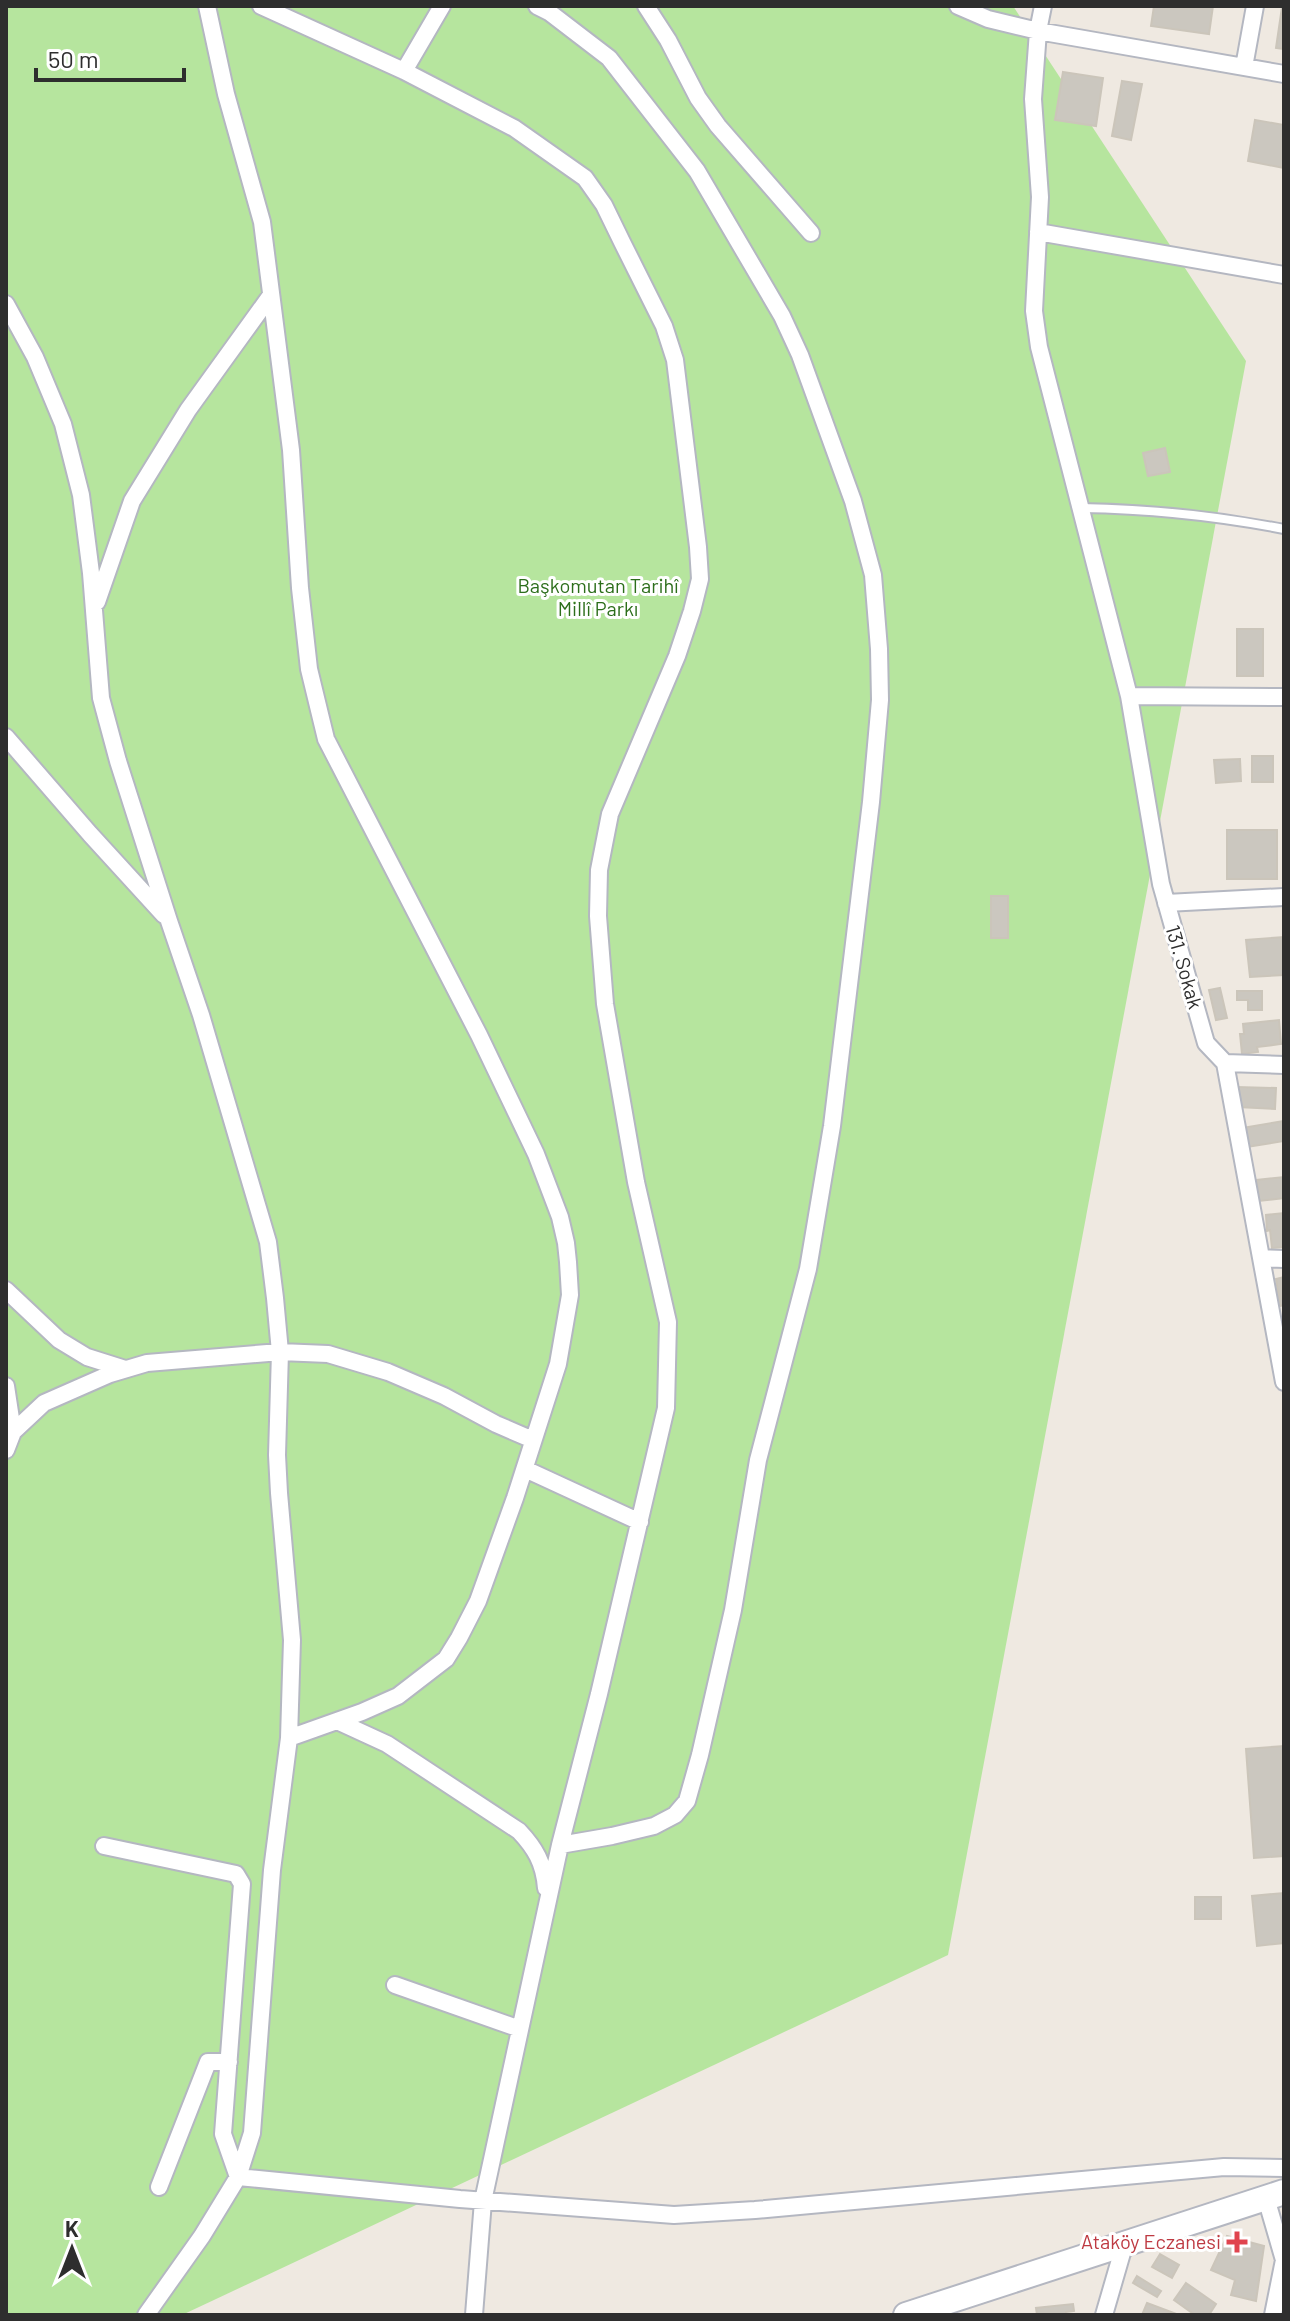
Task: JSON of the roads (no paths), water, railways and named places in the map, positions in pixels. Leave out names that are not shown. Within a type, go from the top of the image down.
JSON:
[{"type":"main road","points":[[906,2315],[1275,2195]]},
{"type":"street","points":[[207,6],[226,94],[262,222],[291,450],[309,669],[326,739],[406,891],[530,1141],[560,1217],[566,1243],[570,1295],[558,1364],[525,1469],[478,1601],[446,1659],[398,1696],[289,1738]]},
{"type":"street","points":[[261,6],[404,71],[514,128],[585,178],[604,205],[664,326],[675,360],[698,547],[700,579],[677,656],[610,814],[599,870],[598,916],[605,1004],[636,1182],[668,1322],[666,1408],[560,1845],[483,2201],[474,2315]]},
{"type":"street","points":[[404,71],[442,6]]},
{"type":"street","points":[[537,6],[609,58],[697,171],[782,316],[800,355],[853,501],[873,575],[880,675],[871,802],[832,1126],[808,1269],[758,1460],[733,1610],[700,1755],[687,1801],[675,1815],[654,1826],[560,1845]]},
{"type":"street","points":[[646,6],[668,40],[698,98],[718,126],[811,233]]},
{"type":"street","points":[[958,6],[988,19],[1038,31],[1284,74]]},
{"type":"street","name":"131. Sokak","points":[[1043,6],[1033,99],[1040,197],[1034,311],[1039,347],[1129,696],[1161,884],[1206,1043],[1225,1063],[1284,1382]]},
{"type":"street","points":[[1244,67],[1255,6]]},
{"type":"street","points":[[1038,232],[1284,275]]},
{"type":"street","points":[[94,611],[132,501],[188,410],[271,295]]},
{"type":"street","points":[[6,304],[35,357],[63,424],[81,495],[101,698],[118,761],[201,1015],[268,1242],[280,1352],[277,1455],[292,1640],[289,1738],[272,1870],[252,2133],[238,2177],[202,2236],[146,2315]]},
{"type":"street","points":[[1129,696],[1284,697]]},
{"type":"street","points":[[6,737],[169,921]]},
{"type":"street","points":[[1166,903],[1284,897]]},
{"type":"street","points":[[1225,1063],[1284,1065]]},
{"type":"street","points":[[1261,1258],[1284,1259]]},
{"type":"street","points":[[6,1290],[59,1340],[87,1357],[126,1370]]},
{"type":"street","points":[[6,1450],[13,1432],[44,1403],[110,1374],[147,1363],[280,1352],[328,1354],[388,1372],[533,1440]]},
{"type":"street","points":[[6,1386],[13,1432]]},
{"type":"street","points":[[525,1469],[640,1522]]},
{"type":"street","points":[[337,1721],[387,1744],[519,1831],[536,1849],[545,1872],[548,1902]]},
{"type":"street","points":[[104,1846],[236,1874],[242,1884],[223,2134],[238,2177]]},
{"type":"street","points":[[395,1985],[520,2029]]},
{"type":"street","points":[[159,2187],[208,2062],[229,2062]]},
{"type":"street","points":[[238,2177],[483,2201],[674,2215],[1224,2167],[1284,2168]]},
{"type":"street","points":[[1273,2315],[1284,2260],[1275,2195]]},
{"type":"street","points":[[1104,2315],[1124,2246]]},
{"type":"lane","points":[[1080,508],[1163,512],[1284,529]]},
{"type":"place","name":"Ataköy Eczanesi","points":[[1237,2242]]},
{"type":"park label","name":"Başkomutan Tarihî Millî Parkı","points":[[598,598]]}]
